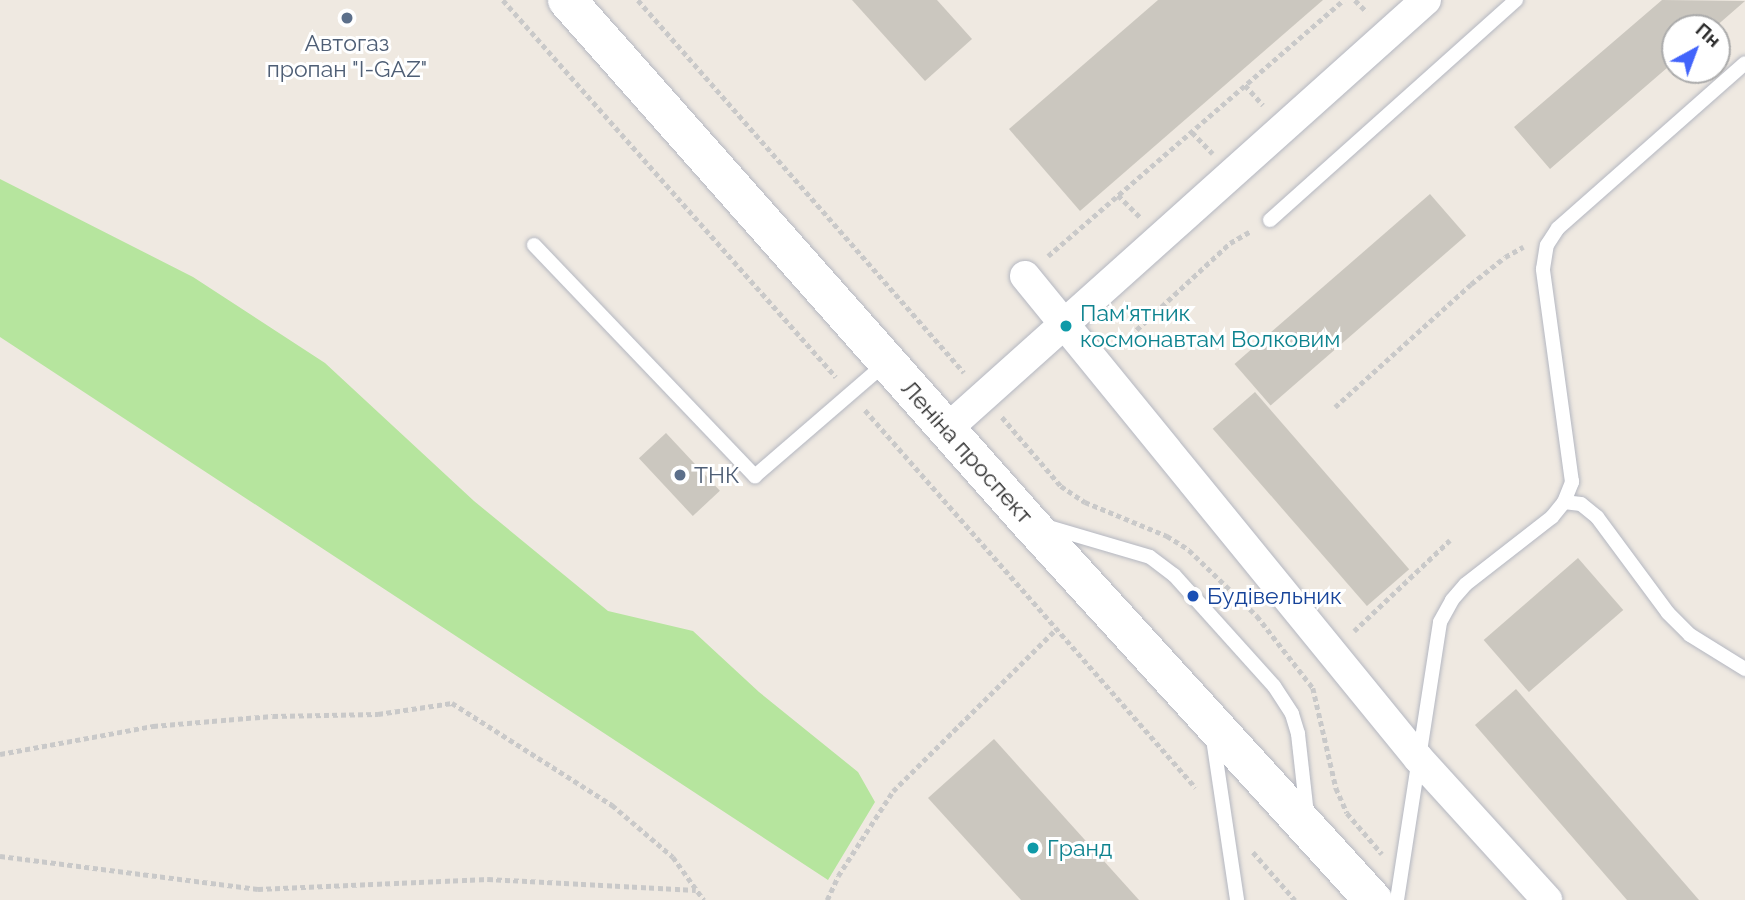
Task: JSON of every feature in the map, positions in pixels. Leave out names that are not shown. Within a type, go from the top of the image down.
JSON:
[{"type":"main road","name":"Леніна проспект","points":[[567,0],[1028,521],[1308,826],[1387,888]]},
{"type":"street","points":[[947,429],[1426,0]]},
{"type":"street","points":[[1025,276],[1418,758],[1547,900]]},
{"type":"lane","points":[[1270,220],[1516,0]]},
{"type":"lane","points":[[1397,900],[1387,888],[1418,758],[1437,636],[1452,600],[1466,584],[1552,517],[1564,502],[1572,482],[1543,269],[1546,246],[1558,228],[1745,63]]},
{"type":"lane","points":[[534,245],[755,477],[887,362]]},
{"type":"lane","points":[[1564,502],[1581,504],[1597,517],[1668,613],[1690,635],[1745,669]]},
{"type":"lane","points":[[1028,521],[1150,556],[1174,575],[1274,686],[1292,714],[1298,734],[1308,826]]},
{"type":"lane","points":[[1211,720],[1237,900]]},
{"type":"path","points":[[503,0],[843,385]]},
{"type":"path","points":[[638,0],[1062,486],[1085,502],[1167,536],[1189,550],[1256,616],[1294,661],[1313,688],[1336,788],[1387,888]]},
{"type":"path","points":[[1025,276],[1344,0]]},
{"type":"path","points":[[1099,365],[1230,243],[1270,220]]},
{"type":"path","points":[[1335,407],[1504,257],[1558,228]]},
{"type":"path","points":[[862,406],[1203,795]]},
{"type":"path","points":[[1294,661],[1332,652],[1450,540]]},
{"type":"path","points":[[827,900],[838,876],[892,790],[1056,629]]},
{"type":"path","points":[[0,754],[153,726],[273,716],[378,715],[452,703],[612,805],[673,857],[704,900]]},
{"type":"path","points":[[1249,847],[1295,900]]},
{"type":"path","points":[[0,856],[258,889],[488,879],[697,890]]},
{"type":"green space","points":[[0,179],[193,277],[325,363],[474,501],[608,611],[693,631],[759,692],[858,772],[875,802],[828,880],[0,337]]},
{"type":"building","points":[[852,0],[937,0],[972,39],[925,81]]},
{"type":"building","points":[[1158,0],[1323,0],[1080,211],[1009,129]]},
{"type":"building","points":[[1662,0],[1745,1],[1730,14],[1661,14],[1661,73],[1550,169],[1514,127]]},
{"type":"building","points":[[1430,194],[1466,236],[1271,405],[1235,364]]},
{"type":"building","points":[[1255,392],[1409,569],[1367,606],[1213,429]]},
{"type":"building","name":"ТНК","points":[[666,433],[720,491],[693,516],[639,458]]},
{"type":"building","points":[[1578,558],[1623,610],[1529,692],[1484,640]]},
{"type":"building","points":[[1516,689],[1699,900],[1627,900],[1475,725]]},
{"type":"building","name":"Гранд","points":[[994,739],[1139,900],[1021,900],[928,798]]},
{"type":"place","name":"Автогаз пропан \"I-GAZ\"","points":[[347,18]]},
{"type":"place","name":"Пам'ятник космонавтам Волковим","points":[[1066,326]]},
{"type":"place","name":"ТНК","points":[[680,475]]},
{"type":"place","name":"Будівельник","points":[[1193,596]]},
{"type":"place","name":"Гранд","points":[[1033,848]]}]
